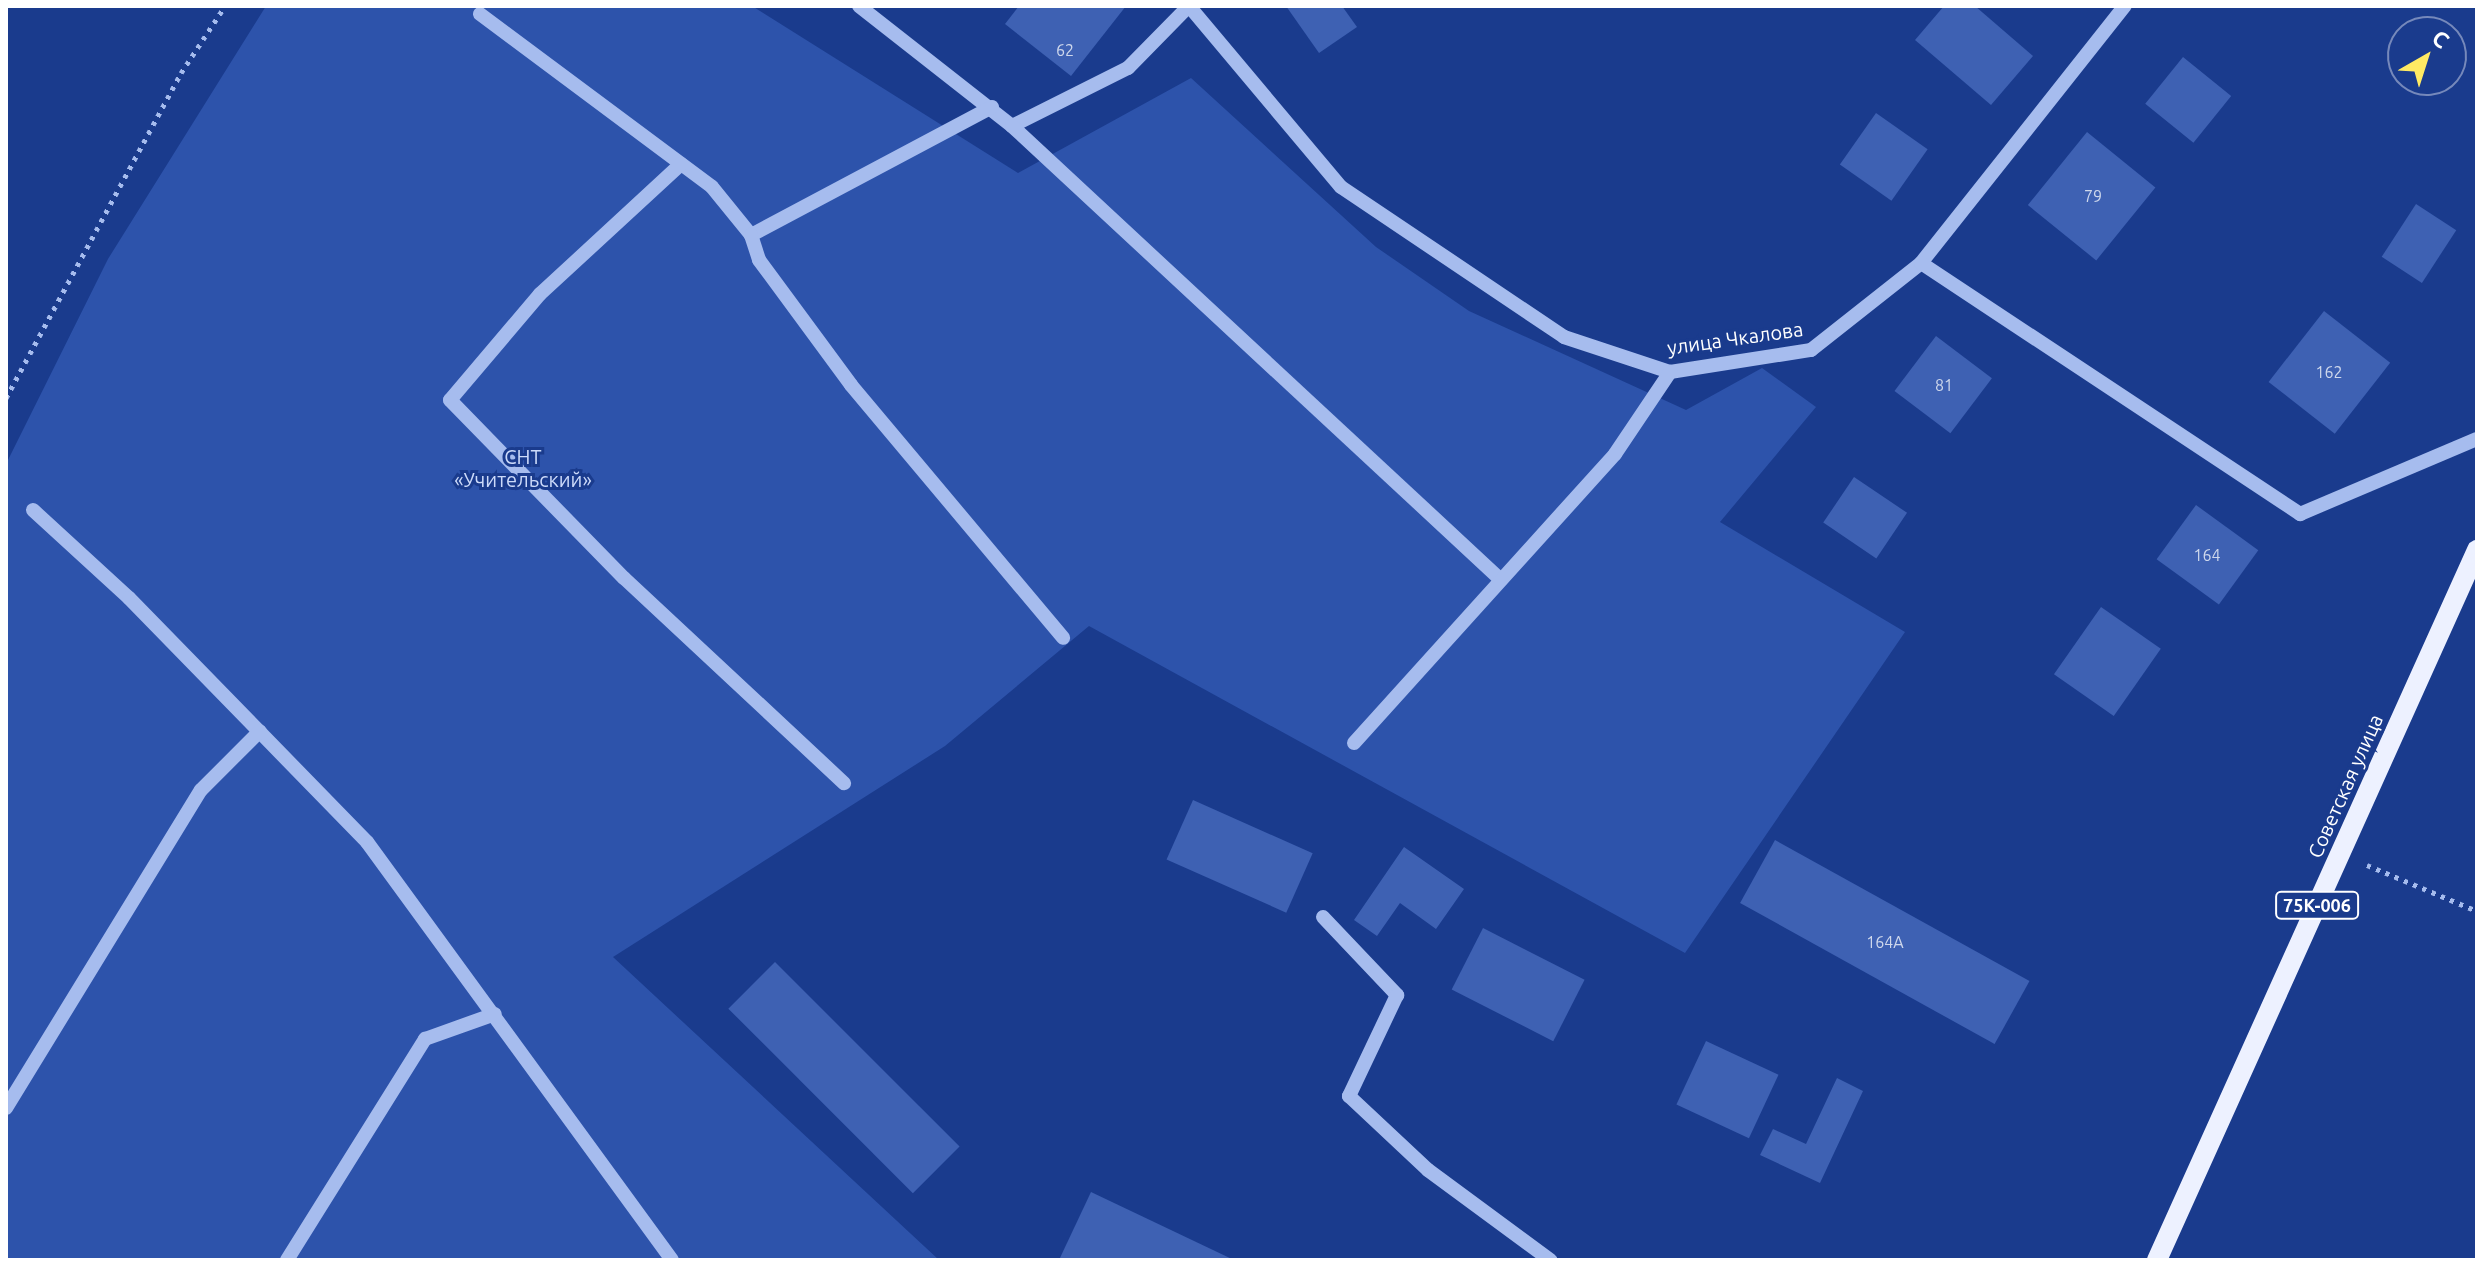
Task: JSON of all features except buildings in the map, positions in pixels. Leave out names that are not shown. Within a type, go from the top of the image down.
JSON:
[{"type":"main road","name":"Советская улица","points":[[2157,1260],[2477,550]]},
{"type":"street","points":[[859,6],[992,107],[1501,580]]},
{"type":"street","points":[[1012,126],[1128,68],[1189,6]]},
{"type":"street","name":"улица Чкалова","points":[[1189,6],[1341,187],[1564,337],[1670,372],[1811,350],[1921,263],[2125,6]]},
{"type":"street","points":[[480,14],[712,187],[751,235],[759,260],[851,385],[1063,638]]},
{"type":"street","points":[[751,235],[992,107]]},
{"type":"street","points":[[681,164],[540,294],[450,400],[624,578],[844,783]]},
{"type":"street","points":[[1921,263],[2300,514],[2477,439]]},
{"type":"street","points":[[1354,743],[1615,454],[1670,372]]},
{"type":"street","points":[[33,510],[129,598],[367,842],[672,1260]]},
{"type":"street","points":[[6,1108],[201,790],[260,731]]},
{"type":"street","points":[[1323,917],[1397,995],[1349,1096],[1428,1170],[1550,1260]]},
{"type":"street","points":[[287,1260],[425,1039],[495,1014]]},
{"type":"path","points":[[6,398],[181,73],[225,6]]},
{"type":"path","points":[[2340,853],[2477,911]]},
{"type":"green space","name":"СНТ «Учительский»","points":[[266,6],[752,6],[1018,173],[1191,78],[1376,247],[1469,311],[1686,410],[1762,368],[1816,407],[1720,522],[1905,632],[1685,953],[1089,626],[945,746],[613,957],[939,1260],[6,1260],[6,464],[108,259]]}]
